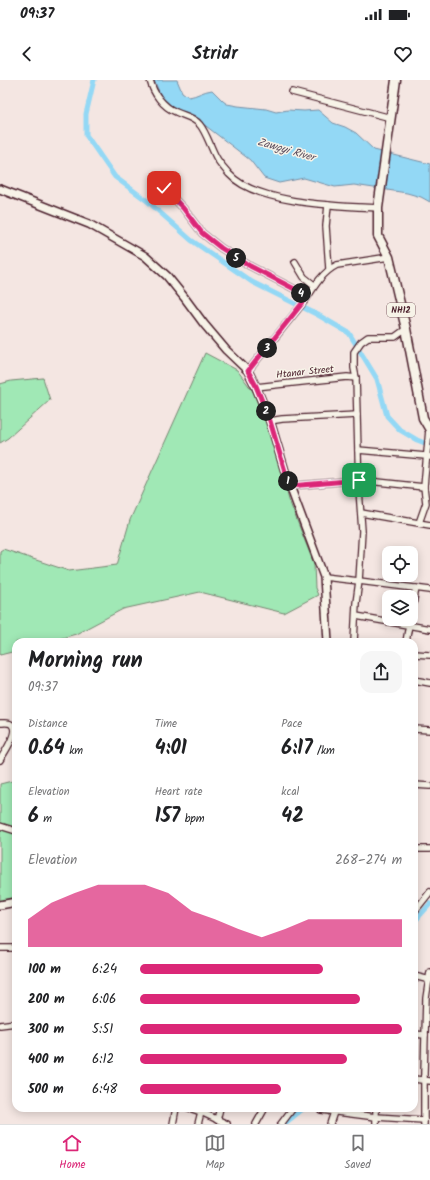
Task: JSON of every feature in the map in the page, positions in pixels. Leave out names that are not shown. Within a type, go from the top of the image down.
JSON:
[{"type":"highway","name":"NH12","points":[[396,83],[388,146],[380,191],[378,208],[378,236],[389,257],[406,329],[423,418],[429,432]]},
{"type":"main road","points":[[0,189],[90,224],[145,256],[167,276],[226,350],[248,371],[256,386],[270,421],[287,478],[324,578],[328,638]]},
{"type":"main road","points":[[0,905],[12,903]]},
{"type":"street","points":[[150,80],[152,87],[164,105],[175,112],[194,119],[200,125],[216,158],[230,175],[245,187],[270,195],[328,205],[378,208]]},
{"type":"street","points":[[292,92],[391,118]]},
{"type":"street","points":[[164,188],[183,208],[202,233],[221,248],[250,266],[308,297]]},
{"type":"street","points":[[328,205],[326,226],[329,269]]},
{"type":"street","points":[[248,371],[308,297],[314,285],[329,269],[337,265],[389,257]]},
{"type":"street","points":[[294,262],[304,277],[314,285]]},
{"type":"street","points":[[354,638],[362,532],[354,352],[361,342],[368,338],[394,337],[406,329]]},
{"type":"street","name":"Htanar Street","points":[[256,386],[347,377],[356,378]]},
{"type":"street","points":[[270,421],[357,415]]},
{"type":"street","points":[[420,523],[426,503],[424,486],[429,432]]},
{"type":"street","points":[[358,450],[428,455]]},
{"type":"street","points":[[290,486],[359,480],[424,486]]},
{"type":"street","points":[[361,513],[430,525]]},
{"type":"street","points":[[324,578],[430,590]]},
{"type":"street","points":[[356,616],[382,619]]},
{"type":"street","points":[[418,625],[430,629]]},
{"type":"street","points":[[407,638],[409,626]]},
{"type":"street","points":[[418,654],[430,655]]},
{"type":"street","points":[[418,681],[430,684]]},
{"type":"street","points":[[0,723],[8,723],[12,725]]},
{"type":"street","points":[[418,729],[430,730]]},
{"type":"street","points":[[0,760],[12,740]]},
{"type":"street","points":[[418,786],[430,786]]},
{"type":"street","points":[[0,826],[12,830]]},
{"type":"street","points":[[418,849],[430,849]]},
{"type":"street","points":[[418,907],[430,892]]},
{"type":"street","points":[[0,948],[12,948]]},
{"type":"street","points":[[344,1112],[376,1118],[424,1122],[427,1080],[426,1035],[428,1023],[426,998],[430,972]]},
{"type":"street","points":[[418,977],[429,980]]},
{"type":"street","points":[[0,1025],[12,1024]]},
{"type":"street","points":[[418,1034],[426,1035]]},
{"type":"street","points":[[173,1124],[175,1112]]},
{"type":"street","points":[[198,1124],[200,1112],[227,1124]]},
{"type":"street","points":[[217,1120],[219,1112]]},
{"type":"street","points":[[256,1124],[263,1112]]},
{"type":"street","points":[[281,1124],[290,1112]]},
{"type":"street","points":[[330,1124],[333,1112]]},
{"type":"street","points":[[376,1112],[376,1124]]},
{"type":"green space","points":[[205,353],[237,370],[264,406],[289,500],[314,564],[315,588],[318,595],[284,613],[200,592],[123,609],[76,634],[62,638],[12,638],[12,652],[0,655],[0,551],[3,549],[69,571],[117,565],[130,520]]},
{"type":"green space","points":[[43,378],[50,400],[8,438],[0,443],[0,384],[11,381]]},
{"type":"green space","points":[[12,781],[12,905],[0,908],[0,784]]},
{"type":"water","name":"Zawgyi River","points":[[154,80],[177,80],[182,92],[189,97],[212,90],[227,104],[266,109],[276,112],[288,110],[318,110],[333,123],[356,133],[374,150],[430,164],[430,202],[421,197],[407,193],[354,185],[335,187],[304,178],[279,183],[264,178],[250,160],[202,123],[172,106],[161,96]]},
{"type":"waterway","points":[[94,80],[86,114],[86,135],[115,177],[146,200],[191,240],[252,282],[318,315],[349,333],[377,379],[387,416],[400,430],[417,440],[430,445]]},
{"type":"waterway","points":[[418,918],[430,904]]},
{"type":"waterway","points":[[284,1124],[299,1112]]},
{"type":"route","points":[[164,188],[183,208],[202,233],[221,248],[250,266],[308,296],[248,371],[256,386],[270,421],[290,486],[359,480]]}]
